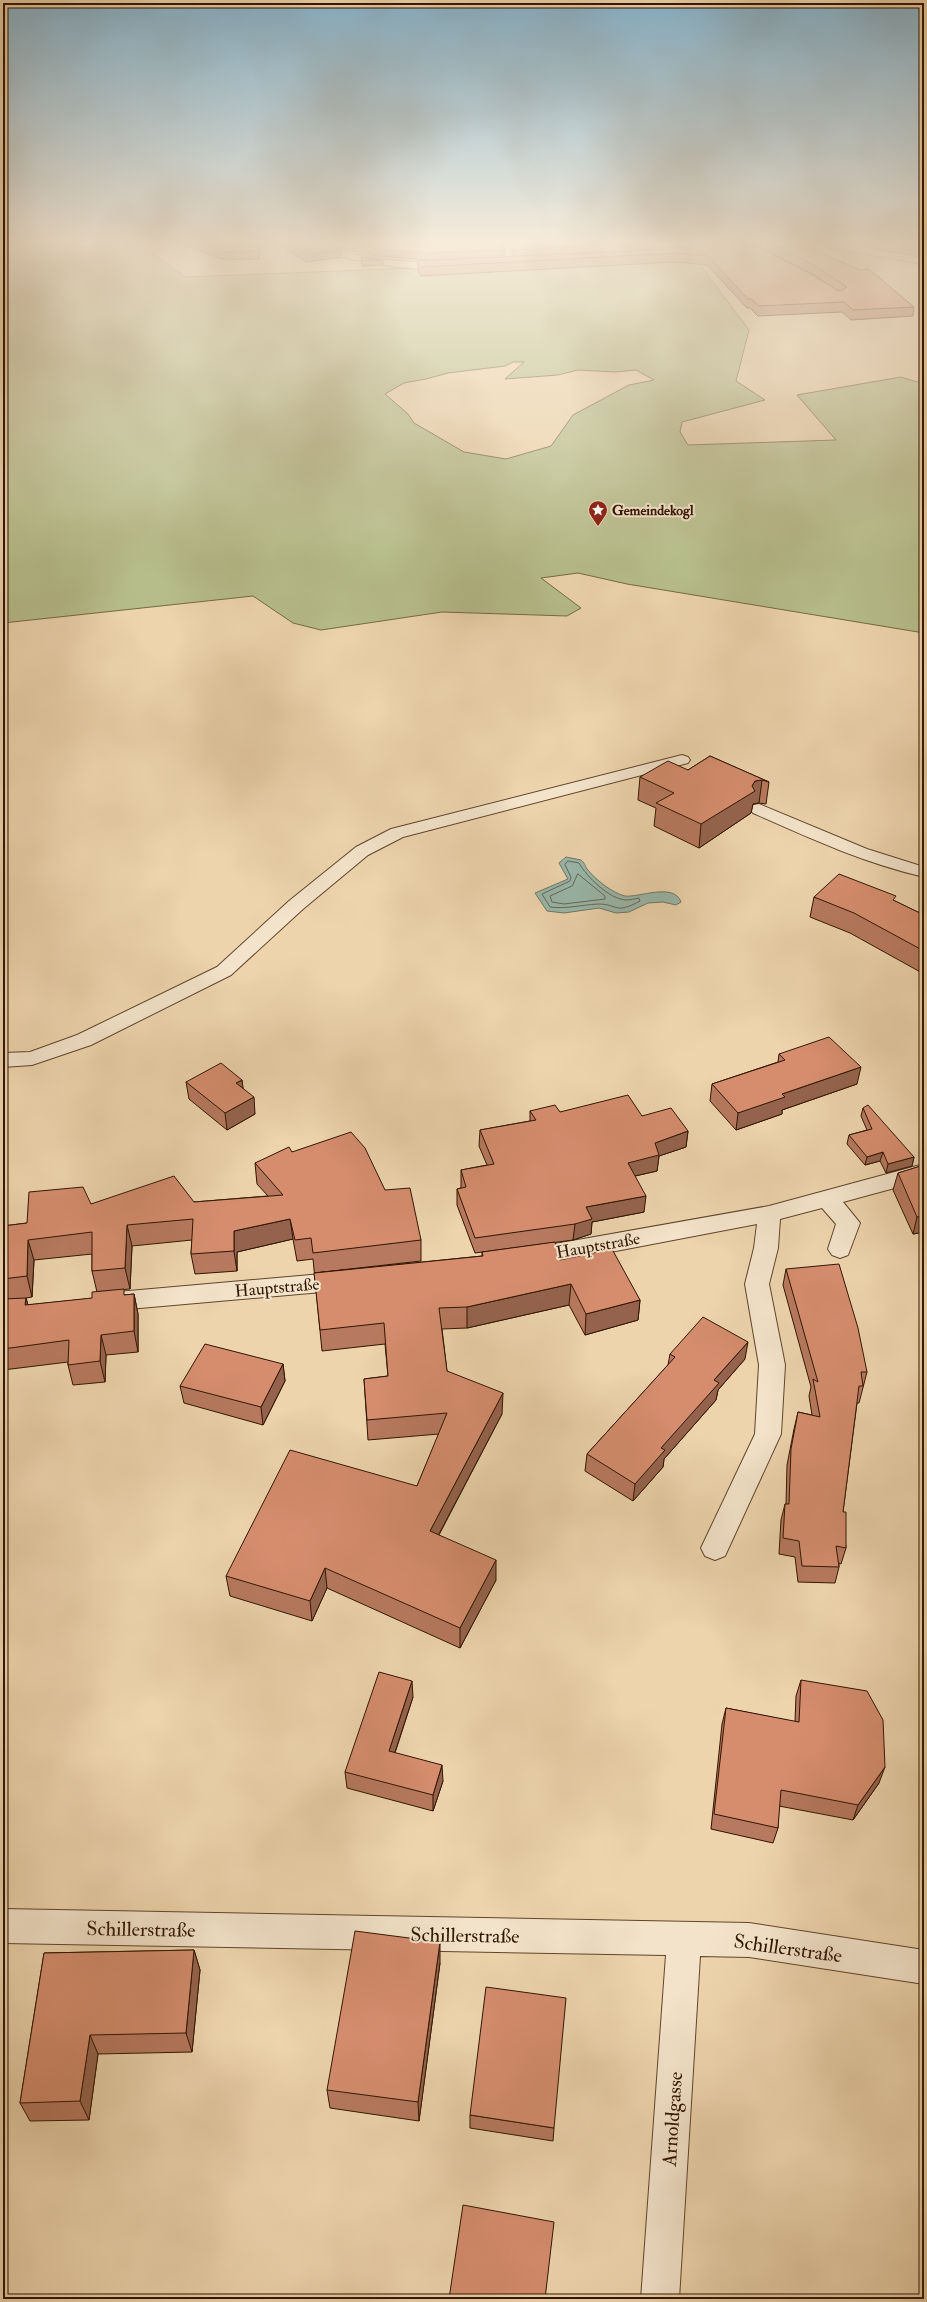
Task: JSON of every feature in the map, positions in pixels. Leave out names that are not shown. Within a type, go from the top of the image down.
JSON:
[{"type":"street","points":[[3,1060],[32,1058],[84,1040],[224,971],[296,905],[362,851],[397,832],[682,760]]},
{"type":"street","points":[[759,809],[831,841],[903,868],[924,872]]},
{"type":"street","name":"Hauptstraße","points":[[505,1260],[574,1250],[769,1214],[924,1172]]},
{"type":"street","points":[[826,1198],[848,1223],[840,1249]]},
{"type":"street","points":[[715,1548],[768,1434],[772,1365],[757,1284],[766,1248],[769,1214]]},
{"type":"street","name":"Hauptstraße","points":[[82,1304],[365,1279]]},
{"type":"street","name":"Schillerstraße","points":[[3,1926],[749,1940],[924,1968]]},
{"type":"street","name":"Arnoldgasse","points":[[660,2299],[684,1938]]},
{"type":"green space","points":[[3,349],[744,349],[736,381],[765,400],[682,422],[680,432],[688,445],[836,440],[797,395],[901,377],[924,384],[924,569],[921,574],[924,582],[924,633],[627,584],[578,573],[541,578],[581,608],[567,616],[442,612],[321,630],[293,623],[253,596],[3,623]],"holes":[[[513,362],[524,362],[505,379],[558,375],[578,370],[615,372],[636,370],[654,380],[629,385],[573,415],[551,446],[506,459],[464,452],[414,423],[408,414],[385,394],[404,383],[448,373],[505,366]]]},
{"type":"water","points":[[566,857],[581,860],[594,877],[609,889],[625,896],[664,892],[677,896],[681,902],[676,905],[663,902],[648,903],[629,912],[616,913],[599,908],[564,913],[547,911],[535,893],[568,879],[559,863]]},
{"type":"building","points":[[710,756],[769,782],[762,780],[755,781],[752,786],[755,791],[701,824],[656,803],[674,793],[640,777],[668,761],[688,770]]},
{"type":"building","points":[[839,874],[896,896],[893,900],[924,915],[924,951],[854,913],[814,897]]},
{"type":"building","points":[[829,1037],[861,1067],[782,1094],[785,1097],[738,1113],[712,1084],[785,1060],[779,1054]]},
{"type":"building","points":[[221,1063],[242,1080],[236,1083],[254,1097],[225,1113],[186,1082]]},
{"type":"building","points":[[628,1095],[642,1116],[671,1108],[688,1131],[655,1143],[659,1155],[628,1163],[646,1196],[586,1207],[592,1219],[575,1224],[475,1238],[457,1189],[466,1187],[461,1170],[494,1164],[480,1130],[536,1120],[530,1111],[555,1105],[560,1112]]},
{"type":"building","points":[[868,1105],[914,1157],[888,1164],[883,1152],[867,1157],[849,1135],[872,1129],[863,1108]]},
{"type":"building","points":[[351,1132],[365,1148],[385,1190],[410,1188],[421,1240],[313,1253],[311,1238],[295,1240],[290,1219],[234,1231],[234,1251],[191,1254],[193,1219],[127,1225],[125,1268],[92,1271],[92,1232],[28,1240],[27,1276],[3,1279],[3,1226],[27,1223],[29,1192],[83,1187],[91,1204],[174,1176],[194,1202],[283,1195],[255,1163],[289,1147],[292,1152]]},
{"type":"building","points":[[924,1165],[924,1216],[917,1217],[898,1173]]},
{"type":"building","points":[[555,1242],[560,1260],[612,1249],[640,1300],[586,1314],[571,1284],[467,1307],[439,1308],[447,1371],[503,1393],[430,1531],[496,1560],[460,1628],[325,1568],[310,1601],[226,1576],[290,1450],[417,1486],[447,1413],[367,1420],[364,1379],[388,1376],[384,1323],[320,1330],[314,1273],[483,1256],[482,1252]]},
{"type":"building","points":[[839,1264],[858,1328],[867,1372],[861,1372],[863,1386],[859,1386],[843,1512],[846,1512],[846,1548],[836,1546],[839,1567],[802,1566],[799,1541],[783,1538],[785,1504],[789,1504],[791,1449],[798,1412],[820,1417],[813,1379],[818,1382],[786,1269]]},
{"type":"building","points":[[124,1289],[124,1295],[134,1294],[134,1331],[101,1335],[100,1361],[68,1365],[69,1340],[3,1349],[3,1299],[26,1298],[25,1305],[92,1298],[92,1292]]},
{"type":"building","points":[[703,1317],[748,1342],[714,1380],[719,1383],[661,1448],[665,1450],[635,1484],[587,1454],[675,1357],[670,1354]]},
{"type":"building","points":[[205,1344],[283,1364],[261,1407],[180,1386]]},
{"type":"building","points":[[379,1672],[412,1681],[389,1751],[442,1765],[433,1795],[345,1772]]},
{"type":"building","points":[[801,1680],[867,1691],[883,1720],[885,1767],[858,1805],[781,1790],[778,1828],[714,1814],[726,1708],[799,1722]]},
{"type":"building","points":[[355,1931],[440,1942],[418,2102],[327,2090]]},
{"type":"building","points":[[194,1950],[186,2033],[90,2035],[80,2101],[20,2103],[44,1953]]},
{"type":"building","points":[[486,1987],[566,1998],[554,2128],[470,2115]]},
{"type":"building","points":[[463,2205],[554,2222],[545,2299],[449,2299]]},
{"type":"place","name":"Gemeindekogl","points":[[598,527]]}]
